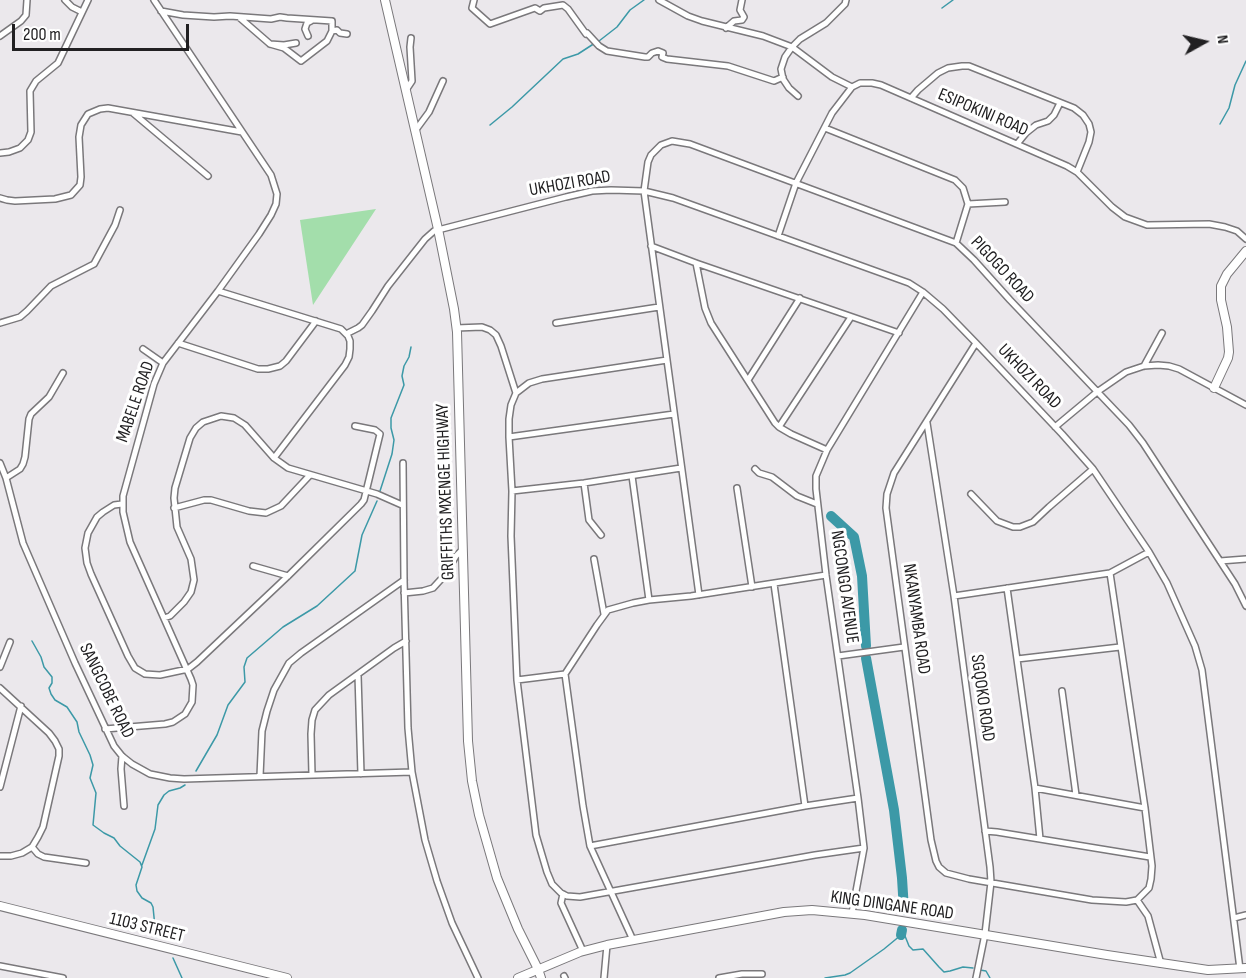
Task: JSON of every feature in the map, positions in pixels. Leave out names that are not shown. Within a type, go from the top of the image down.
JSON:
[{"type":"street","points":[[0,36],[26,15],[27,0]]},
{"type":"street","points":[[65,0],[82,12]]},
{"type":"street","points":[[0,153],[20,148],[28,140],[31,132],[30,91],[36,81],[58,63],[88,0]]},
{"type":"street","name":"MABELE ROAD","points":[[105,729],[165,724],[185,714],[192,702],[193,686],[188,669],[130,542],[122,504],[124,488],[151,394],[163,363],[218,291],[271,215],[277,194],[271,175],[154,0]]},
{"type":"street","name":"GRIFFITHS MXENGE HIGHWAY","points":[[385,0],[438,229],[456,328],[468,741],[472,781],[497,878],[541,978]]},
{"type":"street","points":[[474,0],[472,8],[490,24],[535,8],[540,11],[563,4],[585,33],[607,51],[645,57],[658,51],[663,53],[662,57],[667,59],[728,66],[774,81],[783,77]]},
{"type":"street","points":[[660,0],[688,16],[726,28],[763,36],[792,47],[832,77],[852,87],[838,104],[796,183],[778,236]]},
{"type":"street","points":[[726,28],[734,21],[744,17],[740,10],[742,0]]},
{"type":"street","points":[[798,96],[789,88],[783,77],[781,69],[785,57],[800,39],[826,23],[845,4],[846,0]]},
{"type":"street","points":[[161,11],[214,17],[230,16],[271,20],[280,16],[332,21],[332,31],[327,41],[301,61],[284,48],[270,44],[240,18]]},
{"type":"street","points":[[308,36],[304,29],[307,23],[313,20]]},
{"type":"street","points":[[332,31],[337,30],[347,34]]},
{"type":"street","points":[[406,90],[412,81],[411,38]]},
{"type":"street","points":[[270,44],[284,45],[296,42]]},
{"type":"street","points":[[911,98],[928,81],[948,68],[969,66],[1074,108],[1083,114],[1090,128],[1090,138],[1077,172]]},
{"type":"street","points":[[415,131],[429,112],[443,81]]},
{"type":"street","name":"ESIPOKINI ROAD","points":[[852,87],[860,83],[882,85],[1067,166],[1077,172],[1112,207],[1125,217],[1137,222],[1147,225],[1225,226],[1237,231],[1246,239]]},
{"type":"street","points":[[1017,144],[1036,125],[1048,121],[1054,115],[1060,102]]},
{"type":"street","points":[[0,198],[15,201],[55,199],[71,195],[80,185],[81,125],[88,114],[95,111],[108,108],[242,132]]},
{"type":"street","points":[[132,112],[208,176]]},
{"type":"street","points":[[825,128],[955,180],[963,188],[968,204],[956,243]]},
{"type":"street","name":"PIGOGO ROAD","points":[[644,191],[651,155],[661,145],[679,141],[956,243],[1129,425],[1235,584],[1246,606]]},
{"type":"street","name":"UKHOZI ROAD","points":[[438,229],[592,191],[644,191],[673,198],[909,284],[923,292],[943,309],[1093,469],[1167,583],[1195,646],[1202,670],[1234,918],[1243,968]]},
{"type":"street","points":[[644,191],[699,595]]},
{"type":"street","points":[[968,204],[1005,202]]},
{"type":"street","points":[[0,323],[20,317],[51,286],[94,264],[115,225],[120,210]]},
{"type":"street","points":[[346,334],[362,325],[385,290],[425,239],[431,232],[438,229]]},
{"type":"street","points":[[651,246],[899,333]]},
{"type":"street","points":[[1214,388],[1229,352],[1221,286],[1227,274],[1246,250]]},
{"type":"street","points":[[696,263],[705,308],[711,323],[778,427],[827,450]]},
{"type":"street","points":[[218,291],[341,329],[350,341],[349,357],[345,365],[274,458]]},
{"type":"street","name":"NGCONGO AVENUE","points":[[852,913],[864,849],[826,575],[817,504],[816,476],[827,450],[923,292]]},
{"type":"street","points":[[748,380],[800,298]]},
{"type":"street","points":[[556,323],[659,307]]},
{"type":"street","points":[[778,427],[851,317]]},
{"type":"street","points":[[178,343],[258,369],[268,369],[286,362],[316,321]]},
{"type":"street","points":[[456,328],[482,327],[496,334],[516,393]]},
{"type":"street","points":[[1144,366],[1162,333]]},
{"type":"street","name":"NKANYAMBA ROAD","points":[[976,344],[894,473],[887,494],[886,508],[904,647],[931,840],[936,861],[946,873],[969,879],[1092,900],[1126,902],[1137,900]]},
{"type":"street","points":[[143,349],[163,363]]},
{"type":"street","points":[[667,360],[542,379],[530,383],[516,393],[511,405],[509,437],[517,680],[536,835],[552,884],[564,894],[580,897],[814,855],[864,849]]},
{"type":"street","points":[[1055,427],[1097,392],[1126,372],[1144,366],[1158,365],[1179,369],[1246,405]]},
{"type":"street","points":[[6,478],[20,469],[23,464],[31,414],[50,398],[63,373]]},
{"type":"street","points":[[509,437],[674,414]]},
{"type":"street","points":[[164,618],[170,616],[184,602],[191,592],[194,580],[191,559],[177,527],[174,508],[175,488],[189,438],[202,422],[228,417],[240,422],[251,431],[274,458],[288,468],[365,491],[402,505]]},
{"type":"street","name":"SGQOKO ROAD","points":[[927,423],[954,596],[991,882],[985,934],[976,978]]},
{"type":"street","points":[[122,504],[114,505],[97,517],[88,533],[85,548],[91,574],[135,668],[145,674],[160,675],[188,669],[288,576],[364,500],[380,434],[375,430],[355,426]]},
{"type":"street","name":"SANGCOBE ROAD","points":[[0,463],[23,543],[105,729],[122,756],[141,770],[160,777],[184,779],[412,772]]},
{"type":"street","points":[[403,464],[404,593],[408,728],[412,772],[425,840],[437,880],[452,923],[478,978]]},
{"type":"street","points":[[512,491],[681,468]]},
{"type":"street","points":[[755,469],[759,473],[772,477],[797,496],[817,504]]},
{"type":"street","points":[[970,494],[997,521],[1020,527],[1033,522],[1093,469]]},
{"type":"street","points":[[174,508],[197,501],[211,500],[266,513],[281,506],[310,475]]},
{"type":"street","points":[[632,476],[649,600]]},
{"type":"street","points":[[584,483],[589,520],[601,535]]},
{"type":"street","points":[[737,488],[752,587]]},
{"type":"street","points":[[404,593],[432,588],[462,550]]},
{"type":"street","points":[[954,596],[1110,573],[1149,552]]},
{"type":"street","points":[[594,559],[604,614]]},
{"type":"street","points":[[1220,561],[1246,559]]},
{"type":"street","points":[[253,566],[288,576]]},
{"type":"street","points":[[1110,573],[1145,808],[1150,857],[1149,888],[1137,900],[1148,916],[1161,964]]},
{"type":"street","points":[[633,940],[590,846],[565,674],[608,610],[649,600],[699,595],[826,575]]},
{"type":"street","points":[[260,776],[262,731],[267,711],[274,690],[289,663],[301,652],[404,580]]},
{"type":"street","points":[[774,584],[805,806]]},
{"type":"street","points":[[1007,588],[1040,839]]},
{"type":"street","points":[[312,775],[311,734],[315,710],[329,695],[406,641]]},
{"type":"street","points":[[0,667],[10,642]]},
{"type":"street","points":[[1017,659],[1120,646]]},
{"type":"street","points":[[838,656],[904,647]]},
{"type":"street","points":[[517,680],[565,674]]},
{"type":"street","points":[[358,675],[361,774]]},
{"type":"street","points":[[0,688],[55,741],[59,756],[43,827],[32,847],[22,853],[0,856]]},
{"type":"street","points":[[1062,692],[1076,795]]},
{"type":"street","points":[[0,787],[21,706]]},
{"type":"street","points":[[122,756],[124,806]]},
{"type":"street","points":[[1035,788],[1145,808]]},
{"type":"street","points":[[590,846],[858,798]]},
{"type":"street","points":[[985,831],[1150,857]]},
{"type":"street","points":[[32,847],[44,857],[86,862]]},
{"type":"street","points":[[564,894],[561,903],[583,951]]},
{"type":"street","name":"1103 STREET","points":[[0,906],[284,978]]},
{"type":"street","name":"KING DINGANE ROAD","points":[[538,969],[583,951],[607,945],[784,912],[812,910],[852,913],[1161,964],[1208,970],[1243,968]]},
{"type":"street","points":[[1234,918],[1246,915]]},
{"type":"street","points":[[604,978],[607,945]]},
{"type":"street","points":[[0,966],[63,978]]},
{"type":"street","points":[[518,978],[538,969]]},
{"type":"street","points":[[719,978],[742,974],[762,974]]},
{"type":"green space","points":[[376,209],[313,305],[300,220]]},
{"type":"waterway","points":[[599,41],[617,27],[630,10],[644,0]]},
{"type":"waterway","points":[[942,8],[953,0]]},
{"type":"waterway","points":[[490,125],[563,59],[578,54],[595,43]]},
{"type":"waterway","points":[[1220,124],[1229,108],[1235,85],[1246,61]]},
{"type":"waterway","points":[[380,491],[392,454],[394,440],[391,418],[404,385],[402,376],[411,347]]},
{"type":"waterway","points":[[196,771],[217,735],[228,705],[245,682],[244,667],[247,658],[283,627],[317,606],[355,571],[362,535],[377,501]]},
{"type":"waterway","points":[[831,516],[854,537],[862,576],[866,646]]},
{"type":"waterway","points":[[32,641],[44,667],[52,677],[49,688],[51,694],[55,700],[67,707],[77,722],[79,732],[90,755],[93,765],[90,778],[96,793],[93,825],[114,838],[120,846],[140,862],[142,867],[136,885],[137,891],[153,907],[156,937]]},
{"type":"waterway","points":[[866,658],[894,810],[904,910]]},
{"type":"waterway","points":[[142,865],[155,829],[158,805],[169,791],[185,785]]},
{"type":"waterway","points":[[901,935],[902,930]]},
{"type":"waterway","points":[[825,978],[850,973],[901,935],[905,936],[913,950],[923,949],[944,972],[963,967],[973,968]]},
{"type":"waterway","points":[[173,958],[182,978]]},
{"type":"waterway","points":[[980,970],[986,971],[990,978]]}]
